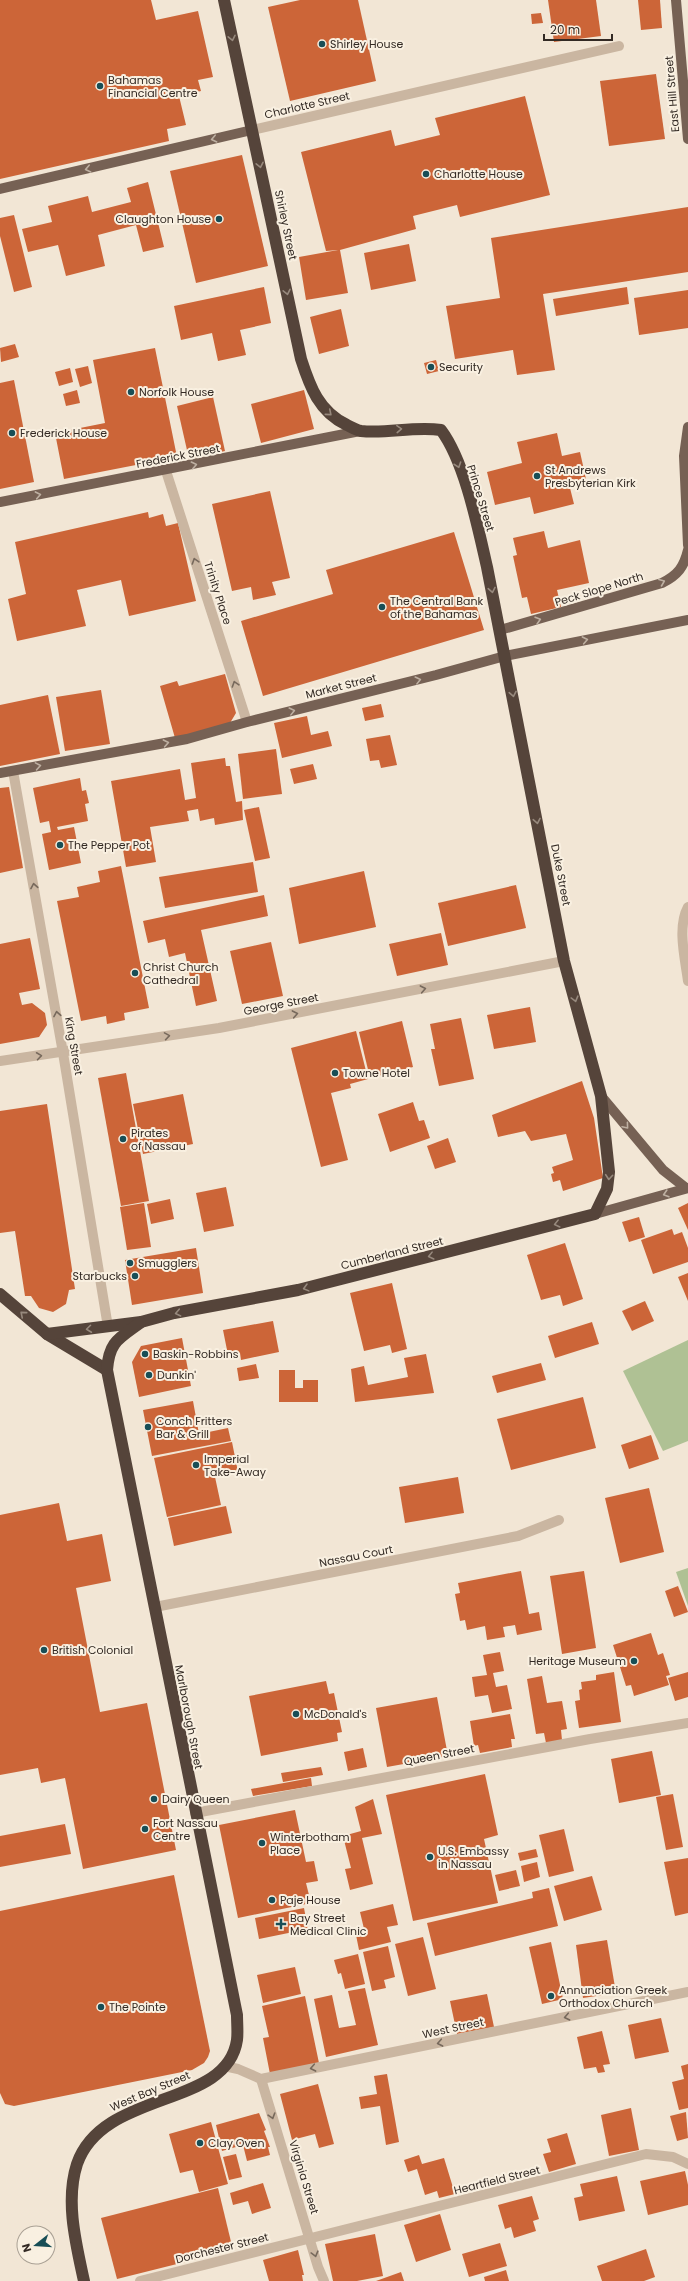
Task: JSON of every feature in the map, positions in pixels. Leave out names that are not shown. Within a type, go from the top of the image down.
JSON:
[{"type":"highway","name":"Shirley Street","points":[[224,0],[302,359],[310,388],[325,411],[342,423],[360,431]]},
{"type":"highway","name":"Prince Street","points":[[360,431],[430,428],[441,430],[445,436],[453,450],[472,506],[505,656]]},
{"type":"highway","name":"Duke Street","points":[[505,656],[564,961],[601,1096],[609,1172],[607,1189],[595,1214]]},
{"type":"highway","name":"Cumberland Street","points":[[46,1334],[141,1322],[174,1313],[298,1290],[595,1214]]},
{"type":"highway","points":[[0,1294],[46,1334],[107,1370]]},
{"type":"highway","name":"Cumberland Street","points":[[107,1370],[108,1355],[114,1341],[141,1322]]},
{"type":"highway","name":"Marlborough Street","points":[[107,1370],[155,1607],[194,1813],[237,2015],[237,2041],[224,2066]]},
{"type":"highway","name":"West Bay Street","points":[[84,2281],[72,2218],[77,2165],[87,2143],[106,2124],[140,2108],[197,2086],[208,2080],[224,2066]]},
{"type":"main road","name":"East Hill Street","points":[[676,0],[688,139]]},
{"type":"main road","name":"Charlotte Street","points":[[0,189],[252,130]]},
{"type":"main road","points":[[688,427],[684,456],[688,545]]},
{"type":"main road","name":"Frederick Street","points":[[0,502],[166,471],[360,431]]},
{"type":"main road","name":"Peck Slope North","points":[[500,630],[662,583],[676,576],[685,564],[688,550]]},
{"type":"main road","name":"Market Street","points":[[0,774],[187,739],[505,656],[688,620]]},
{"type":"main road","name":"Duke Street","points":[[601,1096],[663,1170],[687,1188]]},
{"type":"main road","name":"Cumberland Street","points":[[595,1214],[687,1188]]},
{"type":"street","name":"Charlotte Street","points":[[252,130],[619,46]]},
{"type":"street","name":"Trinity Place","points":[[166,471],[248,722]]},
{"type":"street","name":"King Street","points":[[13,771],[63,1052],[108,1327]]},
{"type":"street","points":[[688,907],[684,914],[683,945],[688,981]]},
{"type":"street","name":"George Street","points":[[0,1061],[219,1028],[564,961]]},
{"type":"street","name":"Nassau Court","points":[[155,1607],[518,1536],[559,1520]]},
{"type":"street","name":"Queen Street","points":[[194,1813],[590,1739],[688,1723]]},
{"type":"street","name":"West Street","points":[[261,2079],[688,1992]]},
{"type":"street","points":[[224,2066],[245,2071],[261,2079]]},
{"type":"street","name":"Virginia Street","points":[[261,2079],[324,2281]]},
{"type":"street","name":"Heartfield Street","points":[[311,2239],[646,2154],[673,2157],[688,2164]]},
{"type":"street","name":"Dorchester Street","points":[[140,2281],[311,2239]]},
{"type":"green space","points":[[688,1340],[688,1441],[663,1451],[623,1371]]},
{"type":"green space","points":[[688,1568],[688,1606],[676,1572]]},
{"type":"building","name":"Bahamas Financial Centre","points":[[0,0],[151,0],[156,20],[198,11],[213,77],[198,80],[201,91],[179,96],[186,125],[167,129],[169,141],[0,179]]},
{"type":"building","name":"Shirley House","points":[[300,0],[358,0],[376,81],[290,101],[268,7]]},
{"type":"building","points":[[548,0],[596,0],[601,36],[554,42]]},
{"type":"building","points":[[638,0],[660,0],[662,28],[641,30]]},
{"type":"building","points":[[541,13],[543,23],[532,24],[531,14]]},
{"type":"building","points":[[656,74],[665,139],[609,146],[600,81]]},
{"type":"building","name":"Charlotte House","points":[[525,96],[550,195],[460,217],[457,205],[413,216],[416,229],[340,250],[348,293],[306,300],[299,257],[338,250],[326,251],[301,152],[391,130],[395,146],[440,135],[435,118]]},
{"type":"building","name":"Claughton House","points":[[242,155],[268,266],[196,283],[170,171]]},
{"type":"building","points":[[148,182],[164,247],[143,252],[136,225],[98,235],[105,266],[66,276],[58,245],[28,252],[22,229],[52,222],[48,206],[88,196],[92,212],[131,202],[127,188]]},
{"type":"building","points":[[688,207],[688,272],[543,294],[555,370],[517,375],[513,350],[455,359],[446,306],[500,298],[491,238]]},
{"type":"building","points":[[14,215],[32,287],[14,292],[0,236],[0,218]]},
{"type":"building","points":[[409,244],[416,281],[371,290],[364,253]]},
{"type":"building","points":[[264,287],[271,323],[240,330],[246,355],[218,361],[212,333],[181,340],[174,306]]},
{"type":"building","points":[[627,287],[629,304],[556,316],[553,299]]},
{"type":"building","points":[[688,290],[688,328],[639,335],[634,298]]},
{"type":"building","points":[[341,309],[349,346],[319,354],[310,317]]},
{"type":"building","points":[[15,344],[19,357],[1,362],[0,348]]},
{"type":"building","name":"Norfolk House","points":[[155,348],[177,457],[64,479],[55,433],[105,423],[93,360]]},
{"type":"building","name":"Security","points":[[436,360],[439,371],[427,374],[424,363]]},
{"type":"building","points":[[88,366],[92,383],[80,387],[75,369]]},
{"type":"building","points":[[70,368],[73,382],[59,386],[55,372]]},
{"type":"building","name":"Frederick House","points":[[14,380],[34,482],[0,489],[0,383]]},
{"type":"building","points":[[77,390],[80,403],[66,406],[63,394]]},
{"type":"building","points":[[304,390],[314,429],[261,443],[251,404]]},
{"type":"building","points":[[213,397],[225,451],[189,459],[177,406]]},
{"type":"building","name":"St Andrews Presbyterian Kirk","points":[[557,433],[562,456],[580,452],[586,479],[569,484],[574,504],[534,514],[530,497],[495,505],[487,472],[522,463],[517,442]]},
{"type":"building","points":[[270,491],[290,578],[272,582],[276,595],[253,600],[251,587],[232,591],[212,504]]},
{"type":"building","points":[[148,512],[149,518],[163,514],[166,526],[178,523],[196,601],[129,616],[121,580],[77,590],[86,626],[17,641],[8,599],[26,594],[15,542]]},
{"type":"building","points":[[544,531],[548,548],[580,540],[589,583],[557,590],[561,607],[531,614],[527,597],[522,598],[513,556],[517,555],[513,538]]},
{"type":"building","name":"The Central Bank of the Bahamas","points":[[454,532],[484,630],[263,696],[241,621],[333,594],[326,570]]},
{"type":"building","points":[[225,674],[236,713],[230,723],[175,738],[160,686],[177,681],[179,686]]},
{"type":"building","points":[[101,690],[110,744],[65,751],[56,697]]},
{"type":"building","points":[[48,695],[60,754],[0,766],[0,705]]},
{"type":"building","points":[[381,704],[384,717],[365,721],[362,708]]},
{"type":"building","points":[[307,716],[311,735],[328,731],[332,746],[282,758],[274,723]]},
{"type":"building","points":[[390,735],[397,765],[381,768],[379,760],[370,761],[366,739]]},
{"type":"building","points":[[276,749],[282,794],[243,799],[238,754]]},
{"type":"building","points":[[225,758],[226,766],[230,766],[236,802],[242,801],[243,820],[215,825],[214,818],[200,821],[198,809],[187,811],[189,821],[150,827],[156,862],[126,867],[111,781],[180,769],[185,800],[196,798],[191,763]]},
{"type":"building","points":[[313,764],[317,779],[294,784],[290,769]]},
{"type":"building","points":[[80,778],[82,791],[86,790],[89,803],[85,804],[88,821],[57,827],[58,830],[74,827],[81,863],[49,870],[42,834],[51,832],[49,821],[40,823],[33,788]]},
{"type":"building","points":[[9,787],[23,868],[0,873],[0,788]]},
{"type":"building","points":[[259,807],[270,858],[255,861],[244,810]]},
{"type":"building","points":[[253,862],[258,892],[165,908],[159,877]]},
{"type":"building","points":[[121,866],[149,1008],[124,1013],[125,1020],[107,1024],[106,1016],[81,1021],[57,901],[79,897],[77,887],[100,882],[98,871]]},
{"type":"building","points":[[364,871],[376,927],[299,944],[289,888]]},
{"type":"building","points":[[516,885],[526,928],[448,946],[438,903]]},
{"type":"building","points":[[264,895],[268,916],[201,930],[217,1001],[196,1006],[185,953],[169,957],[165,939],[148,943],[143,921]]},
{"type":"building","points":[[441,933],[448,965],[397,976],[389,944]]},
{"type":"building","points":[[30,938],[40,989],[19,993],[22,1005],[32,1003],[45,1013],[47,1025],[39,1037],[0,1044],[0,944]]},
{"type":"building","points":[[271,942],[283,996],[242,1004],[230,951]]},
{"type":"building","points":[[530,1007],[536,1042],[494,1049],[487,1015]]},
{"type":"building","points":[[461,1018],[474,1079],[439,1086],[431,1049],[435,1049],[430,1024]]},
{"type":"building","points":[[402,1021],[413,1067],[370,1078],[359,1032]]},
{"type":"building","points":[[356,1031],[368,1079],[350,1084],[351,1088],[331,1093],[348,1160],[321,1167],[291,1048]]},
{"type":"building","name":"Pirates of Nassau","points":[[126,1073],[149,1201],[121,1206],[98,1078]]},
{"type":"building","points":[[582,1081],[594,1118],[603,1178],[563,1191],[560,1180],[553,1182],[551,1174],[554,1173],[552,1167],[573,1160],[566,1134],[531,1141],[525,1131],[498,1137],[492,1115]]},
{"type":"building","points":[[183,1094],[193,1144],[143,1154],[133,1104]]},
{"type":"building","points":[[413,1102],[419,1121],[424,1120],[430,1138],[390,1152],[378,1114]]},
{"type":"building","points":[[47,1104],[75,1289],[69,1290],[66,1304],[53,1312],[39,1308],[31,1296],[25,1296],[15,1231],[0,1233],[0,1111]]},
{"type":"building","points":[[448,1138],[456,1162],[435,1169],[427,1146]]},
{"type":"building","points":[[226,1187],[234,1226],[204,1232],[196,1193]]},
{"type":"building","points":[[170,1199],[174,1219],[151,1224],[147,1204]]},
{"type":"building","points":[[144,1203],[151,1247],[127,1250],[120,1207]]},
{"type":"building","points":[[688,1203],[688,1230],[678,1208]]},
{"type":"building","points":[[639,1217],[645,1237],[629,1242],[622,1222]]},
{"type":"building","points":[[672,1229],[674,1235],[682,1232],[688,1248],[688,1262],[653,1274],[641,1240]]},
{"type":"building","points":[[565,1243],[583,1299],[563,1306],[560,1295],[541,1300],[527,1255]]},
{"type":"building","points":[[196,1248],[203,1293],[132,1305],[125,1260]]},
{"type":"building","points":[[688,1273],[688,1301],[678,1277]]},
{"type":"building","points":[[392,1283],[407,1349],[392,1353],[390,1345],[364,1351],[350,1293]]},
{"type":"building","points":[[645,1301],[654,1321],[632,1331],[622,1311]]},
{"type":"building","points":[[273,1321],[279,1352],[241,1360],[240,1353],[228,1355],[223,1330]]},
{"type":"building","points":[[592,1322],[599,1344],[555,1358],[548,1336]]},
{"type":"building","points":[[182,1338],[191,1386],[139,1397],[132,1362],[141,1346]]},
{"type":"building","points":[[426,1354],[434,1393],[355,1402],[351,1369],[364,1366],[368,1385],[408,1377],[404,1358]]},
{"type":"building","points":[[541,1363],[546,1380],[497,1393],[492,1376]]},
{"type":"building","points":[[256,1364],[259,1378],[239,1381],[237,1368]]},
{"type":"building","points":[[279,1370],[295,1370],[295,1388],[303,1388],[303,1380],[318,1380],[318,1402],[279,1402]]},
{"type":"building","points":[[583,1397],[596,1448],[511,1470],[497,1419]]},
{"type":"building","points":[[193,1401],[199,1434],[228,1428],[231,1441],[152,1456],[143,1410]]},
{"type":"building","points":[[651,1435],[659,1459],[629,1469],[621,1445]]},
{"type":"building","points":[[232,1442],[238,1472],[215,1477],[221,1505],[167,1517],[154,1458]]},
{"type":"building","points":[[458,1477],[464,1513],[405,1523],[399,1487]]},
{"type":"building","points":[[649,1488],[664,1552],[620,1563],[605,1498]]},
{"type":"building","name":"British Colonial","points":[[59,1503],[67,1541],[102,1534],[111,1581],[76,1588],[100,1712],[147,1703],[176,1850],[83,1869],[65,1778],[41,1783],[38,1768],[0,1775],[0,1515]]},
{"type":"building","points":[[226,1506],[232,1533],[174,1546],[168,1518]]},
{"type":"building","points":[[521,1571],[529,1614],[539,1612],[542,1630],[517,1635],[515,1625],[503,1627],[505,1637],[487,1640],[485,1626],[467,1630],[465,1620],[460,1621],[455,1594],[460,1593],[458,1583]]},
{"type":"building","points":[[584,1571],[596,1648],[562,1654],[550,1576]]},
{"type":"building","points":[[678,1586],[688,1612],[674,1617],[665,1591]]},
{"type":"building","points":[[651,1633],[658,1655],[663,1653],[670,1675],[666,1676],[669,1685],[634,1696],[631,1685],[626,1686],[613,1645]]},
{"type":"building","points":[[500,1652],[504,1671],[493,1673],[496,1687],[507,1685],[512,1709],[492,1713],[488,1695],[475,1697],[472,1677],[487,1675],[483,1655]]},
{"type":"building","points":[[614,1672],[621,1722],[579,1728],[575,1701],[580,1700],[579,1690],[582,1689],[581,1682],[596,1680],[596,1675]]},
{"type":"building","points":[[688,1672],[688,1697],[675,1701],[668,1678]]},
{"type":"building","points":[[542,1676],[547,1703],[562,1701],[567,1729],[561,1730],[562,1740],[546,1743],[544,1733],[536,1734],[527,1679]]},
{"type":"building","name":"McDonald's","points":[[326,1681],[329,1694],[334,1693],[342,1732],[337,1733],[338,1741],[261,1756],[249,1696]]},
{"type":"building","points":[[437,1697],[448,1756],[387,1767],[376,1708]]},
{"type":"building","points":[[510,1714],[515,1739],[511,1739],[512,1747],[480,1753],[478,1745],[474,1746],[470,1721]]},
{"type":"building","points":[[363,1748],[367,1767],[348,1771],[344,1752]]},
{"type":"building","points":[[652,1751],[661,1795],[619,1803],[611,1759]]},
{"type":"building","points":[[321,1767],[323,1775],[283,1782],[281,1773]]},
{"type":"building","points":[[485,1774],[498,1835],[484,1839],[498,1903],[413,1921],[386,1795]]},
{"type":"building","points":[[311,1778],[312,1786],[253,1796],[251,1789]]},
{"type":"building","points":[[673,1794],[683,1847],[666,1850],[656,1797]]},
{"type":"building","points":[[373,1799],[382,1834],[362,1838],[373,1884],[350,1890],[345,1869],[351,1868],[343,1836],[361,1831],[355,1807]]},
{"type":"building","name":"Winterbotham Place","points":[[295,1810],[306,1862],[314,1861],[318,1881],[306,1883],[311,1903],[238,1918],[219,1825]]},
{"type":"building","points":[[65,1824],[71,1854],[0,1867],[0,1836]]},
{"type":"building","points":[[564,1829],[574,1871],[549,1877],[539,1835]]},
{"type":"building","points":[[536,1849],[538,1857],[520,1861],[518,1853]]},
{"type":"building","points":[[688,1858],[688,1913],[675,1916],[664,1862]]},
{"type":"building","points":[[537,1862],[540,1877],[524,1882],[521,1866]]},
{"type":"building","points":[[516,1870],[520,1886],[499,1891],[495,1875]]},
{"type":"building","name":"The Pointe","points":[[174,1875],[210,2051],[204,2063],[192,2070],[14,2106],[5,2104],[0,2093],[0,1911]]},
{"type":"building","points":[[592,1876],[602,1910],[564,1921],[554,1886]]},
{"type":"building","points":[[549,1888],[558,1926],[435,1956],[427,1923],[533,1898],[532,1892]]},
{"type":"building","points":[[393,1904],[398,1925],[387,1927],[391,1942],[359,1950],[356,1935],[365,1933],[360,1912]]},
{"type":"building","name":"Bay Street Medical Clinic","points":[[304,1908],[308,1929],[259,1939],[255,1918]]},
{"type":"building","points":[[423,1937],[436,1989],[408,1996],[395,1944]]},
{"type":"building","points":[[607,1940],[616,1993],[583,1998],[576,1945]]},
{"type":"building","points":[[551,1942],[563,1999],[542,2004],[529,1947]]},
{"type":"building","points":[[388,1946],[395,1977],[384,1980],[386,1988],[372,1991],[363,1952]]},
{"type":"building","points":[[358,1954],[365,1984],[345,1989],[341,1973],[338,1974],[334,1960]]},
{"type":"building","points":[[295,1967],[301,1994],[263,2003],[257,1975]]},
{"type":"building","points":[[365,1988],[378,2045],[326,2057],[314,1999],[332,1995],[339,2028],[356,2025],[348,1991]]},
{"type":"building","points":[[487,1994],[494,2027],[457,2034],[450,2001]]},
{"type":"building","points":[[305,1996],[319,2063],[270,2074],[263,2038],[269,2037],[262,2006]]},
{"type":"building","points":[[661,2018],[669,2052],[635,2059],[628,2025]]},
{"type":"building","points":[[602,2031],[610,2064],[603,2065],[605,2072],[598,2073],[596,2067],[584,2069],[577,2037]]},
{"type":"building","points":[[688,2064],[688,2108],[679,2110],[672,2082],[684,2079],[681,2066]]},
{"type":"building","points":[[387,2074],[399,2142],[386,2145],[380,2106],[361,2109],[359,2097],[377,2094],[374,2076]]},
{"type":"building","points":[[318,2084],[334,2144],[319,2148],[315,2134],[292,2140],[280,2094]]},
{"type":"building","points":[[631,2108],[639,2150],[609,2156],[601,2115]]},
{"type":"building","points":[[686,2112],[688,2138],[677,2141],[670,2116]]},
{"type":"building","points":[[259,2113],[266,2130],[264,2131],[270,2147],[268,2147],[270,2155],[247,2161],[243,2145],[222,2151],[216,2125]]},
{"type":"building","points":[[211,2122],[228,2184],[199,2192],[193,2170],[180,2173],[169,2134]]},
{"type":"building","points":[[567,2133],[576,2164],[549,2172],[543,2154],[551,2152],[547,2139]]},
{"type":"building","points":[[236,2154],[242,2177],[229,2180],[223,2157]]},
{"type":"building","points":[[419,2155],[422,2164],[444,2158],[455,2194],[439,2198],[437,2191],[425,2195],[417,2169],[408,2172],[404,2160]]},
{"type":"building","points":[[685,2171],[688,2185],[688,2205],[648,2215],[640,2181]]},
{"type":"building","points":[[617,2176],[625,2211],[579,2221],[574,2198],[583,2196],[580,2184]]},
{"type":"building","points":[[263,2183],[271,2208],[252,2214],[248,2201],[233,2205],[230,2193]]},
{"type":"building","points":[[218,2188],[233,2250],[117,2279],[101,2218]]},
{"type":"building","points":[[532,2196],[539,2219],[533,2221],[536,2231],[514,2238],[511,2227],[505,2229],[498,2205]]},
{"type":"building","points":[[440,2214],[451,2250],[416,2262],[404,2225]]},
{"type":"building","points":[[375,2234],[383,2276],[357,2281],[333,2281],[325,2244]]},
{"type":"building","points":[[500,2243],[507,2266],[469,2277],[462,2254]]},
{"type":"building","points":[[646,2249],[655,2277],[644,2281],[602,2281],[597,2266]]},
{"type":"building","points":[[298,2250],[304,2275],[302,2275],[303,2281],[269,2281],[263,2260]]},
{"type":"building","points":[[506,2270],[509,2281],[485,2281],[484,2277]]},
{"type":"building","points":[[401,2272],[404,2281],[376,2281]]},
{"type":"place","name":"Shirley House","points":[[322,44]]},
{"type":"place","name":"Bahamas Financial Centre","points":[[100,86]]},
{"type":"place","name":"Charlotte House","points":[[426,174]]},
{"type":"place","name":"Claughton House","points":[[219,219]]},
{"type":"place","name":"Security","points":[[431,367]]},
{"type":"place","name":"Norfolk House","points":[[131,392]]},
{"type":"place","name":"Frederick House","points":[[12,433]]},
{"type":"place","name":"St Andrews Presbyterian Kirk","points":[[537,476]]},
{"type":"place","name":"The Central Bank of the Bahamas","points":[[382,607]]},
{"type":"place","name":"The Pepper Pot","points":[[60,845]]},
{"type":"place","name":"Christ Church Cathedral","points":[[135,973]]},
{"type":"place","name":"Towne Hotel","points":[[335,1073]]},
{"type":"place","name":"Pirates of Nassau","points":[[123,1139]]},
{"type":"place","name":"Smugglers","points":[[130,1263]]},
{"type":"place","name":"Starbucks","points":[[135,1276]]},
{"type":"place","name":"Baskin-Robbins","points":[[145,1354]]},
{"type":"place","name":"Dunkin'","points":[[149,1375]]},
{"type":"place","name":"Conch Fritters Bar & Grill","points":[[148,1427]]},
{"type":"place","name":"Imperial Take-Away","points":[[196,1465]]},
{"type":"place","name":"British Colonial","points":[[44,1650]]},
{"type":"place","name":"Heritage Museum","points":[[634,1661]]},
{"type":"place","name":"McDonald's","points":[[296,1714]]},
{"type":"place","name":"Dairy Queen","points":[[154,1799]]},
{"type":"place","name":"Fort Nassau Centre","points":[[145,1829]]},
{"type":"place","name":"Winterbotham Place","points":[[262,1843]]},
{"type":"place","name":"U.S. Embassy in Nassau","points":[[430,1857]]},
{"type":"place","name":"Paje House","points":[[272,1900]]},
{"type":"place","name":"Bay Street Medical Clinic","points":[[281,1924]]},
{"type":"place","name":"Annunciation Greek Orthodox Church","points":[[551,1996]]},
{"type":"place","name":"The Pointe","points":[[101,2007]]},
{"type":"place","name":"Clay Oven","points":[[200,2143]]}]
